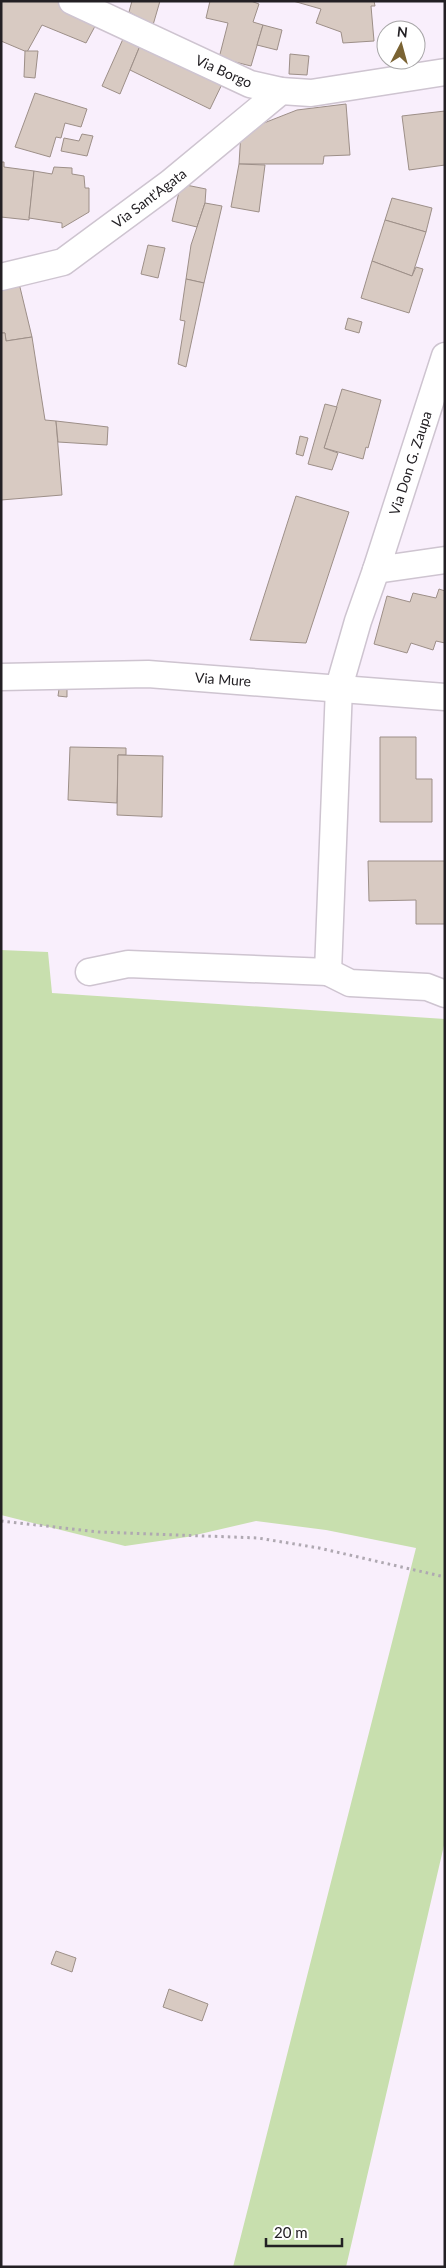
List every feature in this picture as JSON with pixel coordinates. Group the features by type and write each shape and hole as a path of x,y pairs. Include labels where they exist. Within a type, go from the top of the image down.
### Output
{"street":[{"name":"Via Borgo","path":"72,1 250,84 281,91 311,93 445,72"},
{"name":"Via Sant'Agata","path":"1,277 63,262 170,183 281,91"},
{"name":"Via Don G. Zaupa","path":"328,972 339,687 358,621 445,356"},
{"path":"376,570 445,560"},
{"name":"Via Mure","path":"1,677 148,674 339,687 445,697"},
{"path":"89,972 128,964 328,972 350,984 427,987 445,994"}],"path":[{"path":"1,1522 99,1532 258,1538 320,1548 445,1577"}],"green space":[{"path":"1,950 48,952 52,993 445,1019 445,1841 346,2267 233,2267 416,1548 326,1530 256,1521 187,1537 125,1546 1,1515"}],"building":[{"path":"1,1 64,1 100,17 86,43 42,25 27,52 1,41"},
{"path":"132,1 160,1 153,25 129,12"},
{"path":"210,1 251,1 259,4 253,22 263,25 251,66 219,58 228,23 206,18"},
{"path":"293,1 374,1 375,6 371,6 374,41 343,43 341,32 316,23 321,9"},
{"path":"263,25 282,30 277,50 257,45"},
{"path":"127,30 144,36 120,94 102,86"},
{"path":"144,36 224,80 210,109 130,70"},
{"path":"25,51 38,51 35,78 24,77"},
{"path":"290,54 309,56 307,75 289,74"},
{"path":"35,93 87,109 81,127 65,123 61,138 56,137 50,157 15,147"},
{"path":"346,104 350,155 324,156 323,164 239,164 241,132 297,110"},
{"path":"445,111 445,165 409,170 402,116"},
{"path":"82,134 93,136 87,156 61,151 64,138 79,141"},
{"path":"1,162 4,162 4,167 34,171 29,220 1,217"},
{"path":"239,164 265,165 259,212 231,207"},
{"path":"54,167 72,168 72,174 84,176 85,188 89,188 89,212 62,228 62,223 29,218 34,171 52,174"},
{"path":"181,184 206,189 205,203 197,227 172,221"},
{"path":"392,198 432,208 426,232 385,220"},
{"path":"205,203 222,206 204,283 186,279 191,245"},
{"path":"385,220 426,232 412,276 372,261"},
{"path":"148,245 165,248 158,278 141,274"},
{"path":"372,261 412,276 416,267 423,269 409,313 361,298"},
{"path":"18,279 32,337 6,341 5,333 1,333 1,282"},
{"path":"186,279 204,283 186,367 178,364 185,321 180,320"},
{"path":"348,318 362,322 359,333 345,329"},
{"path":"1,333 5,333 6,341 32,337 45,420 56,421 62,495 1,500"},
{"path":"342,389 381,400 368,448 366,447 363,459 324,448"},
{"path":"325,404 337,407 324,448 338,453 332,470 308,464"},
{"path":"56,421 108,427 107,445 58,442"},
{"path":"300,436 308,438 303,456 296,454"},
{"path":"296,496 349,512 306,643 250,640"},
{"path":"439,589 445,591 445,643 436,641 433,650 411,643 407,653 374,644 387,596 410,602 413,593 436,598"},
{"path":"67,688 67,697 58,696 59,689"},
{"path":"380,737 416,737 416,779 432,779 432,822 380,822"},
{"path":"70,747 126,748 126,755 118,755 117,803 68,800"},
{"path":"118,755 163,756 162,817 117,815"},
{"path":"368,861 445,861 445,924 416,924 416,900 369,901"},
{"path":"56,1951 76,1958 72,1972 51,1964"},
{"path":"169,1989 208,2004 202,2021 163,2007"}]}
